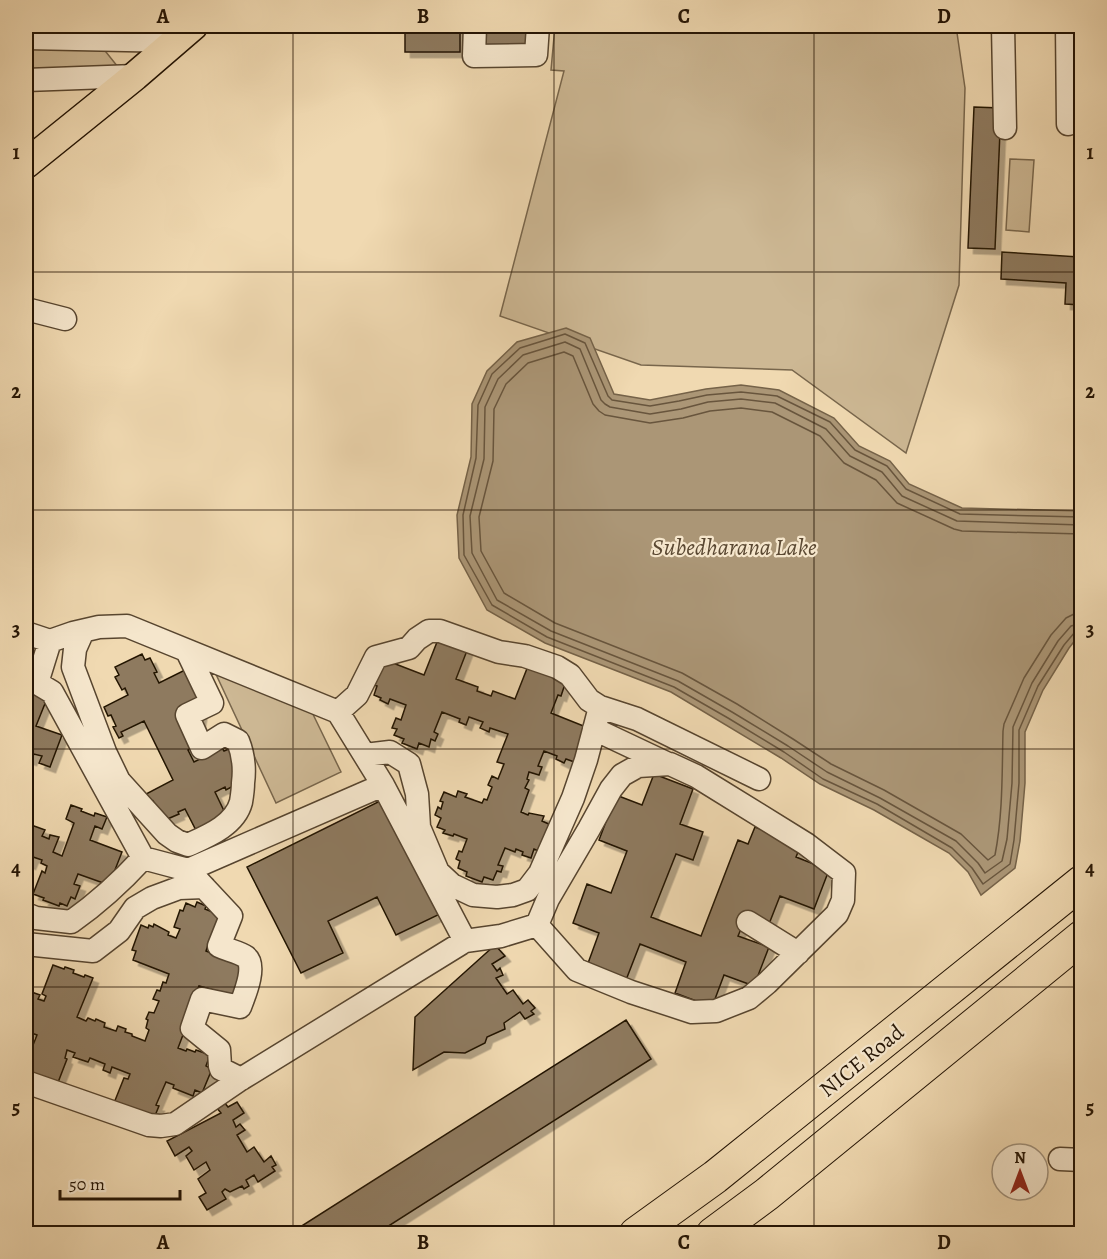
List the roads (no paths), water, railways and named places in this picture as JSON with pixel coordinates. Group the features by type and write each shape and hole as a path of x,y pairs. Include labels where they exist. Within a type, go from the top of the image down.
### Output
{"highway":[{"name":"NICE Road","path":"636,1233 715,1178 1082,882"},
{"name":"NICE Road","path":"713,1233 776,1187 1082,937"}],"main road":[{"path":"26,164 135,76 184,33"}],"street":[{"path":"149,26 184,33"},
{"path":"475,26 474,56 536,55 538,26"},
{"path":"1003,26 1005,128"},
{"path":"1067,26 1068,124"},
{"path":"26,38 184,33"},
{"path":"26,80 135,76"},
{"path":"26,309 65,319"},
{"path":"26,633 51,642 99,627 127,626 338,712 383,785 465,941"},
{"path":"83,631 75,649 73,667 119,782 167,834 188,845 210,835 232,819 241,804 245,768 238,741 224,734 202,748 186,715 212,703 187,651"},
{"path":"338,712 357,695 376,657 409,648 429,631 440,631 500,652 525,656 557,667 570,675 589,700 637,719 759,779"},
{"path":"51,642 31,682 52,692 143,858 188,870 231,916 219,946 246,957 252,968 240,1007 202,999 192,1028 219,1050 221,1069 241,1079"},
{"path":"365,755 390,752 409,764 417,794 420,827 438,872 452,885 473,895 497,897 513,895 527,890 540,873 573,798 600,706"},
{"path":"537,925 577,970 631,992 692,1012 716,1011 749,998 767,983 837,914 843,900 844,873 806,844 696,776 594,729"},
{"path":"26,1082 149,1125 175,1124 241,1079 465,941 501,936 537,925 549,899 611,789 622,775 638,766 670,764"},
{"path":"188,870 383,785"},
{"path":"26,914 36,918 71,922 100,901 143,858"},
{"path":"26,944 93,951 119,931 135,908 152,898 179,888 204,887"},
{"path":"748,922 798,953"},
{"path":"26,1098 136,1133"}],"water":[{"name":"Subedharana Lake","path":"566,328 590,338 614,394 650,400 741,385 779,390 834,418 859,446 890,461 909,484 962,508 1081,511 1081,633 1043,690 1025,732 1025,783 1020,841 1015,868 981,895 968,872 949,853 874,810 820,784 671,692 545,643 487,610 459,558 457,515 471,457 472,404 487,371 517,342"}]}
